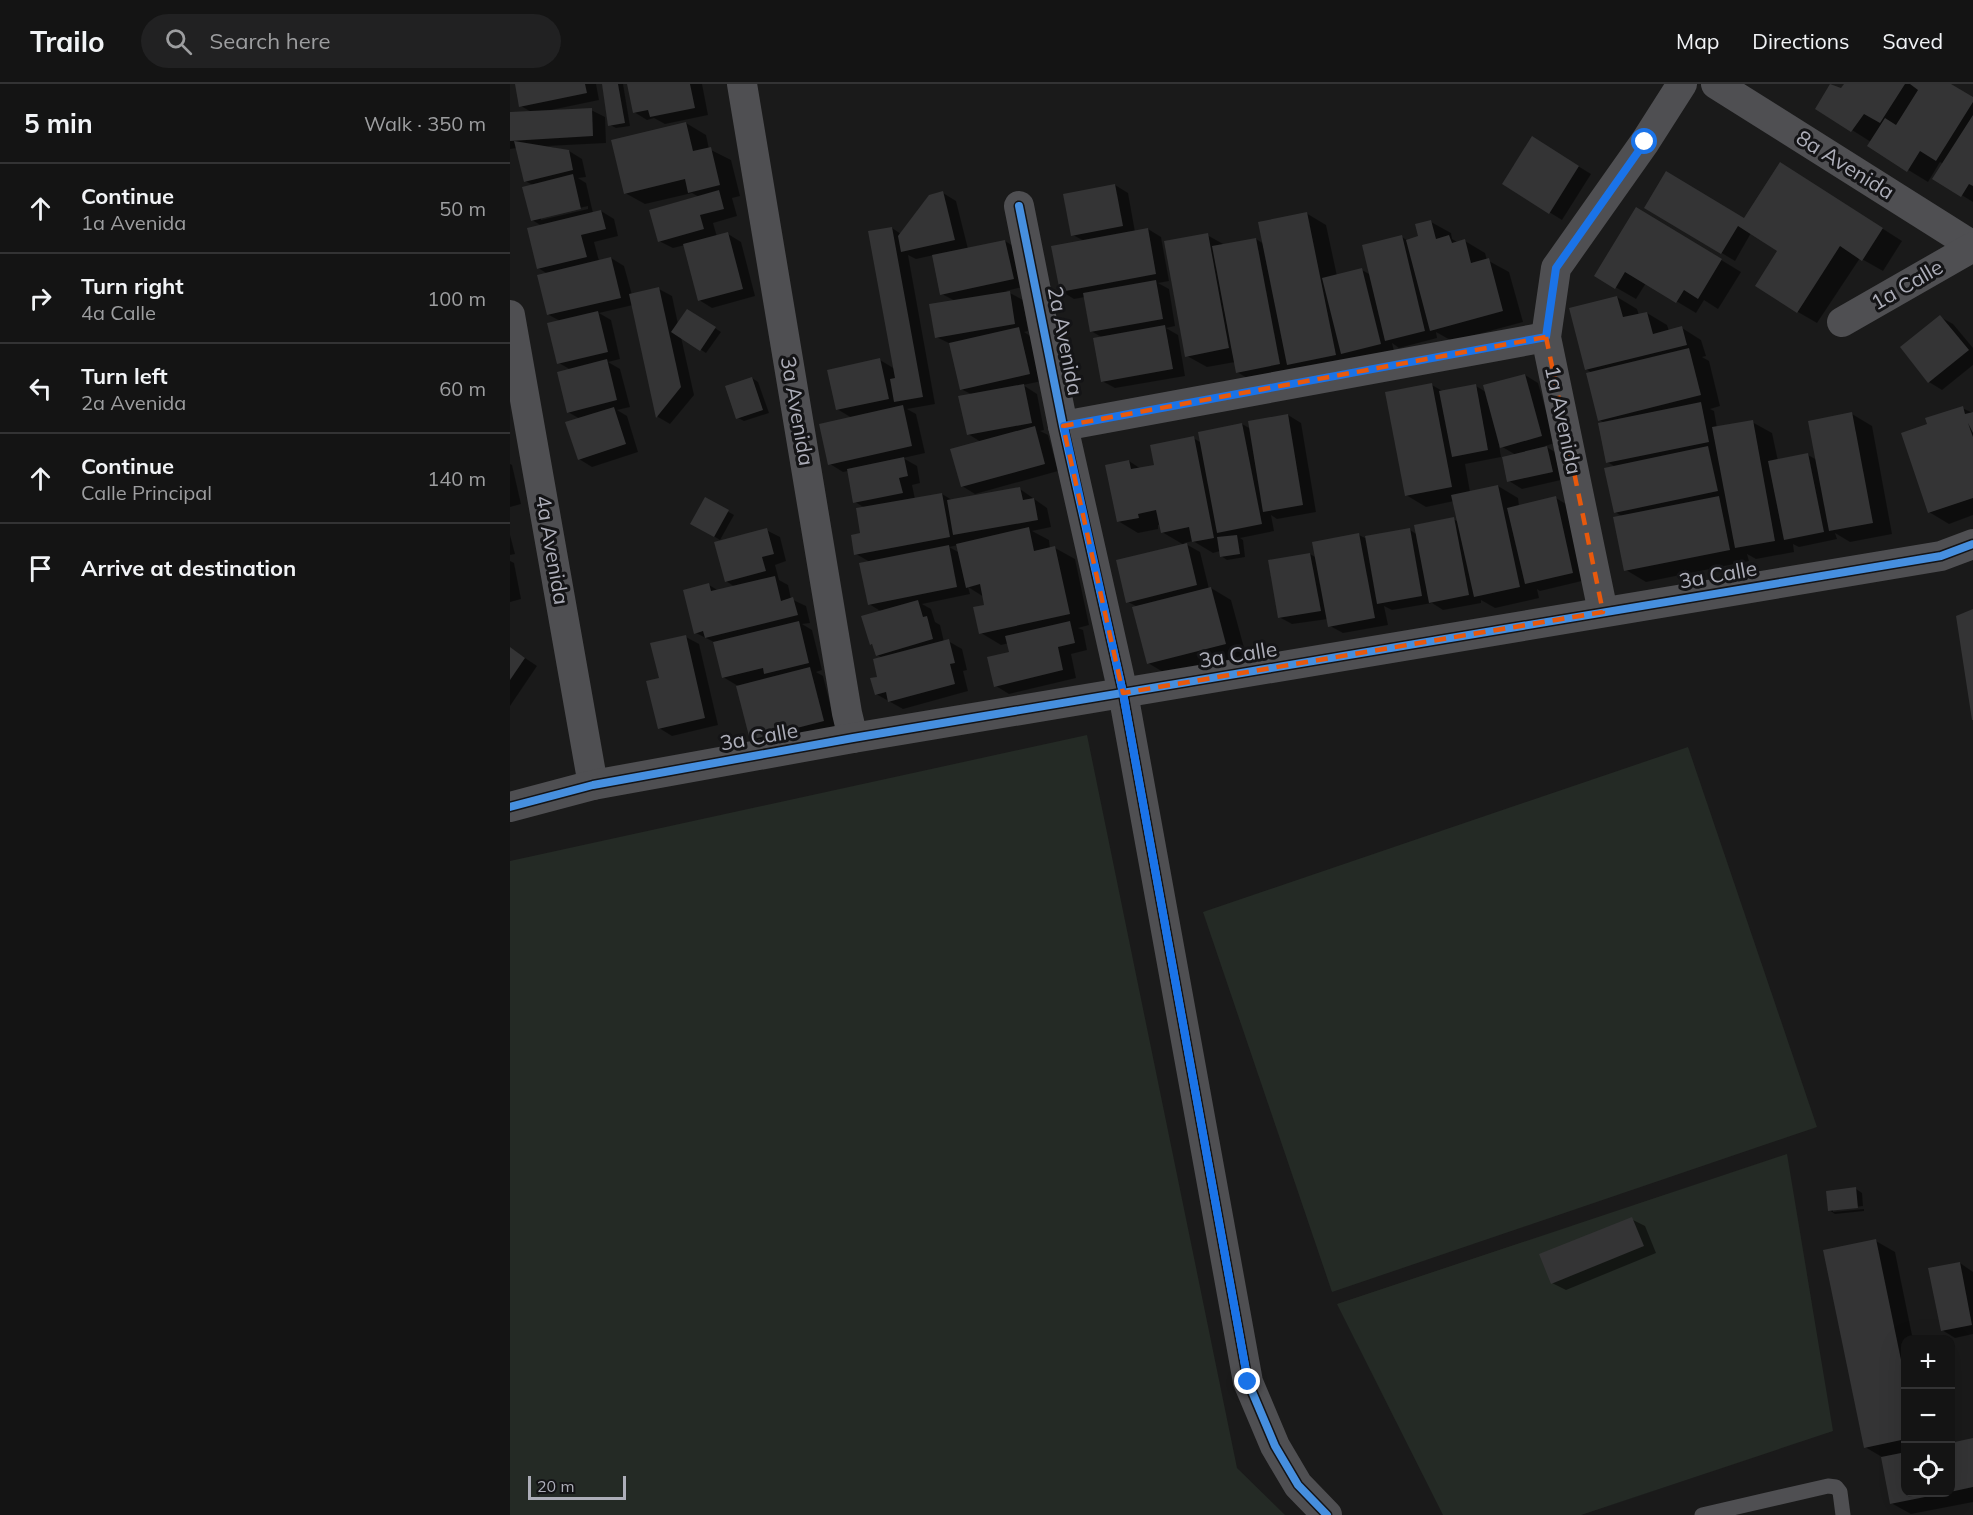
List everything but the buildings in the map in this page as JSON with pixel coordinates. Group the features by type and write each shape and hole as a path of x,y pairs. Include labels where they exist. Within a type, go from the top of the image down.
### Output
{"street":[{"name":"3a Avenida","path":"741,84 854,738"},
{"name":"1a Avenida","path":"1604,612 1546,337 1556,268 1645,142 1682,84"},
{"name":"8a Avenida","path":"1716,84 1973,247"},
{"name":"2a Avenida","path":"1019,206 1064,426 1123,693 1248,1382 1275,1446 1292,1476 1327,1515"},
{"name":"1a Calle","path":"1842,322 1973,247"},
{"name":"4a Avenida","path":"510,315 593,785"},
{"path":"1064,426 1546,337"},
{"name":"3a Calle","path":"510,807 593,785 854,738 1941,556 1973,544"}],"lane":[{"path":"1702,1515 1827,1486 1836,1487 1840,1492 1843,1515"}],"highlighted area":[{"path":"1546,337 1603,612 1123,693 1063,426"}],"shaded area":[{"path":"1087,735 1237,1468 1285,1515 510,1515 510,861"},
{"path":"1688,747 1817,1127 1332,1292 1203,912"},
{"path":"1787,1154 1833,1431 1581,1515 1443,1515 1337,1304"}],"cycle path":[{"path":"1019,206 1063,426 1123,693 1248,1382 1275,1446 1298,1485 1327,1515"},
{"path":"510,807 593,785 853,738 1941,556 1973,544"}],"route":[{"path":"1248,1382 1123,693 1064,426 1546,337 1556,268 1645,142"}]}
